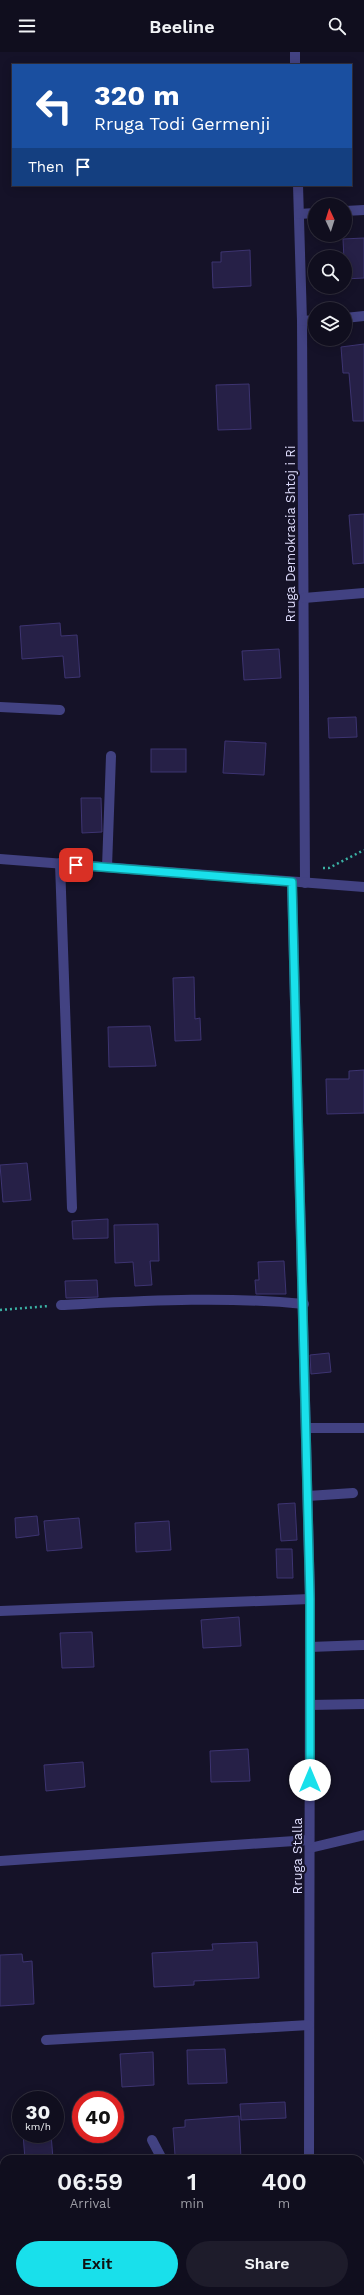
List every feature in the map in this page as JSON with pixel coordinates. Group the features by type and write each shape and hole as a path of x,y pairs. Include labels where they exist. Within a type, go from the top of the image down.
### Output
{"street":[{"path":"295,52 295,64"},
{"name":"Rruga Demokracia Shtoj i Ri","path":"298,186 302,321 305,883"},
{"path":"352,211 364,210"},
{"path":"299,214 308,213"},
{"path":"352,317 364,316"},
{"path":"302,321 308,321"},
{"path":"304,598 364,592"},
{"path":"0,707 60,710"},
{"path":"107,867 111,756"},
{"path":"0,859 364,887"},
{"path":"60,863 72,1208"},
{"name":"Rruga Stalla","path":"292,882 304,1304 310,1599 309,2155"},
{"path":"61,1305 193,1299 266,1300 304,1304"},
{"path":"306,1428 364,1428"},
{"path":"308,1496 353,1493"},
{"path":"0,1611 310,1599"},
{"path":"310,1647 364,1645"},
{"path":"310,1705 364,1704"},
{"path":"0,1861 310,1844 364,1835"},
{"path":"46,2040 309,2025"},
{"path":"152,2140 160,2155"}],"path":[{"path":"305,868 329,868 364,850"},
{"path":"0,1310 61,1305"}],"building":[{"path":"364,238 364,278 352,279 352,250 344,250 343,242 352,242 352,239"},
{"path":"250,250 251,286 213,288 212,262 221,262 221,252"},
{"path":"364,344 364,421 353,421 349,373 343,373 341,347"},
{"path":"249,384 251,429 218,430 216,385"},
{"path":"364,514 364,563 353,564 349,515"},
{"path":"60,623 61,636 77,635 80,677 65,678 63,656 22,659 20,626"},
{"path":"279,649 281,678 244,680 242,651"},
{"path":"356,717 357,737 329,738 328,718"},
{"path":"225,741 266,743 264,775 223,773"},
{"path":"151,749 186,749 186,772 151,772"},
{"path":"81,798 101,798 102,832 82,833"},
{"path":"194,977 195,1019 200,1018 201,1040 175,1041 173,978"},
{"path":"150,1026 156,1066 109,1067 108,1027"},
{"path":"364,1070 364,1113 327,1114 326,1079 349,1079 349,1071"},
{"path":"27,1163 31,1200 3,1202 0,1165"},
{"path":"108,1219 108,1238 73,1239 72,1221"},
{"path":"158,1224 159,1261 150,1261 152,1285 135,1286 133,1262 115,1263 114,1225"},
{"path":"284,1261 286,1294 256,1294 255,1280 259,1280 258,1262"},
{"path":"97,1280 98,1297 66,1298 65,1281"},
{"path":"329,1353 331,1372 311,1374 310,1355"},
{"path":"295,1503 297,1540 281,1541 278,1504"},
{"path":"37,1516 39,1535 16,1538 15,1518"},
{"path":"79,1518 82,1548 47,1551 44,1521"},
{"path":"169,1521 171,1550 136,1552 135,1523"},
{"path":"276,1549 292,1549 293,1578 277,1578"},
{"path":"239,1617 241,1646 203,1648 201,1620"},
{"path":"92,1632 94,1667 62,1668 60,1633"},
{"path":"248,1749 250,1781 211,1782 210,1751"},
{"path":"83,1762 85,1787 46,1791 44,1765"},
{"path":"257,1942 259,1978 194,1981 194,1985 154,1987 152,1953 213,1950 212,1944"},
{"path":"22,1954 23,1962 32,1961 34,2004 0,2006 0,1955"},
{"path":"225,2049 227,2083 188,2084 187,2050"},
{"path":"153,2052 154,2085 122,2087 120,2054"},
{"path":"285,2102 286,2118 241,2120 240,2104"},
{"path":"239,2116 241,2155 175,2155 173,2128 185,2127 185,2120"},
{"path":"24,2143 52,2143 53,2155 25,2155"}],"route":[{"path":"76,865 292,882 304,1304 310,1599 310,1780"}]}
